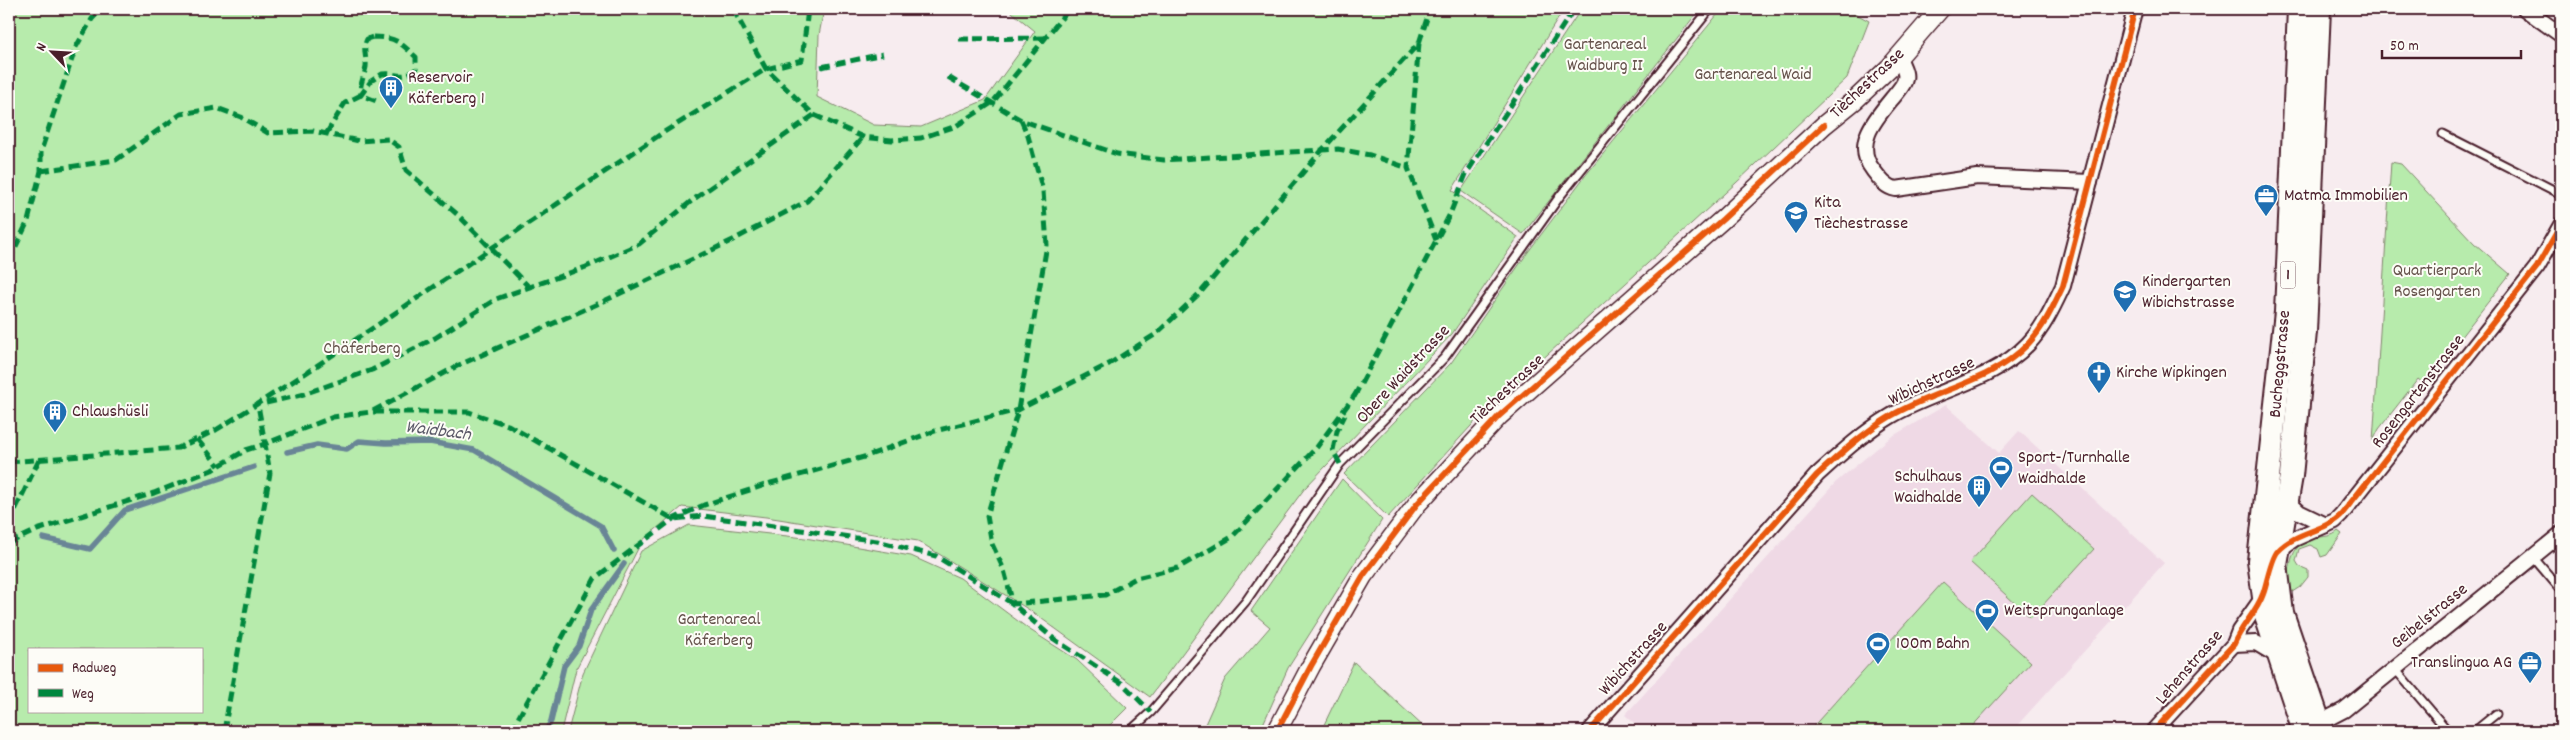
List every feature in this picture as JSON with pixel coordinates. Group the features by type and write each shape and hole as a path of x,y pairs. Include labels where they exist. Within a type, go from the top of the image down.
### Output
{"main road":[{"name":"Bucheggstrasse","path":"2269,545 2286,312 2299,9"},
{"name":"Bucheggstrasse","path":"2287,502 2305,332 2319,9"},
{"name":"1","path":"2287,502 2269,545 2259,561 2262,597 2278,656 2315,728"},
{"name":"1","path":"2269,545 2282,613 2315,728"}],"street":[{"name":"Tièchestrasse","path":"1277,731 1311,666 1363,576 1417,504 1499,416 1723,220 1899,57 1940,9"},
{"name":"Wibichstrasse","path":"1590,731 1816,475 1854,442 1891,416 2000,366 2027,345 2042,328 2062,286 2135,9"},
{"path":"2525,9 2561,34"},
{"path":"1899,57 1905,73 1905,82 1881,113 1864,141 1865,152 1871,166 1890,188 1896,189 1977,177 2090,182"},
{"name":"Rosengartenstrasse","path":"2269,545 2294,539 2326,525 2341,514 2537,267 2561,226"},
{"path":"2287,502 2304,515 2326,525"},
{"name":"Geibelstrasse","path":"2315,728 2344,710 2396,670 2561,534"},
{"name":"Lehenstrasse","path":"2154,731 2234,644 2239,631 2262,597"},
{"name":"Lehenstrasse","path":"2234,644 2256,643 2278,656"}],"lane":[{"name":"Obere Waidstrasse","path":"1130,731 1151,712 1246,601 1340,464 1446,357 1560,196 1710,9"},
{"path":"2443,134 2561,194"},
{"path":"2533,557 2561,590"},
{"path":"2396,670 2448,731"},
{"path":"2474,731 2496,714"}],"shaded area":[{"path":"1946,405 1999,453 2019,431 2164,563 2012,731 1643,731 1625,715 1836,482 1891,437"}],"green space":[{"name":"Chäferberg","path":"9,9 824,9 819,35 817,97 874,125 921,127 985,100 1035,31 1008,9 1564,9 1452,190 1518,237 1452,334 1305,488 1150,697 1031,611 918,541 766,517 682,507 642,541 576,669 561,731 9,731"},
{"name":"Gartenareal Waidburg II","path":"1581,9 1700,9 1523,234 1461,191"},
{"name":"Gartenareal Waid","path":"1722,9 1847,9 1869,21 1847,78 1736,183 1481,415 1388,517 1344,474 1451,363 1528,252 1585,176"},
{"name":"Quartierpark Rosengarten","path":"2391,162 2401,164 2474,243 2510,274 2424,384 2418,379 2379,429 2373,441"},
{"path":"1342,479 1382,520 1288,668 1260,731 1202,731 1225,679 1270,627 1251,611"},
{"path":"2032,493 2094,549 2031,618 1970,562"},
{"name":"Gartenareal Käferberg","path":"689,525 805,538 911,556 960,578 1030,630 1077,660 1127,708 1104,731 568,731 583,673 641,551"},
{"path":"2338,531 2342,534 2327,555 2321,557 2318,549 2310,545 2299,549 2296,561 2299,566 2308,570 2308,577 2300,587 2289,594 2290,568 2299,545"},
{"path":"1943,582 2031,662 1968,731 1832,731 1829,729 1827,731 1809,731"},
{"path":"1354,662 1428,731 1321,731"}],"waterway":[{"name":"Waidbach","path":"287,452 317,445 347,449 359,441 386,443 430,442 474,450 601,526 614,551"},
{"path":"43,538 90,549 125,510 254,467"},
{"name":"Waidbach","path":"546,731 551,721 564,666 579,646 591,610 624,564"}],"marked path":[{"path":"9,261 28,221 41,171 41,151 76,47 92,19 101,9"},
{"path":"733,9 766,69 814,115 863,137 892,140 921,138 956,126 993,102 1069,9"},
{"path":"9,462 178,448 216,430 303,375 661,134 766,69 802,60 808,9"},
{"path":"511,731 595,578 673,519 704,505 771,483 864,457 935,431 1018,410 1109,364 1156,334 1201,292 1323,149 1419,43 1430,9"},
{"path":"1354,397 1450,214 1466,174 1574,9"},
{"path":"373,37 397,41 416,57 416,69 406,75 382,74 371,81 361,95 361,84 366,67 366,43 367,39 373,37"},
{"path":"959,39 1046,38"},
{"path":"1419,43 1408,168 1436,240"},
{"path":"821,67 883,54"},
{"path":"948,77 1021,120 1117,154 1164,160 1338,149 1370,155 1408,168"},
{"path":"326,134 345,103 361,95 379,102"},
{"path":"41,171 116,160 181,114 217,108 241,117 268,133 313,131 359,141 388,139 399,147 406,170 458,215 529,287"},
{"path":"266,403 301,395 372,370 435,338 496,299 586,267 639,244 694,199 814,115"},
{"path":"1021,120 1028,136 1043,191 1047,245 1018,410 987,516 992,544 1004,570 1013,604 1105,595 1136,578 1178,568 1232,537 1317,447 1357,392"},
{"path":"373,411 459,365 604,301 733,240 807,201 863,137"},
{"path":"9,543 37,530 154,493 212,470 246,450 265,444 258,405"},
{"path":"224,731 270,473 265,444 333,417 371,412 469,412 508,425 673,519 704,516 877,541 936,556 1013,604 1054,639 1123,684 1151,712"},
{"path":"1340,464 1333,450 1337,431 1345,415"},
{"path":"197,439 219,466"},
{"path":"9,523 39,460"}],"cycle path":[{"path":"1590,731 1817,475 1834,459 1891,416 1997,368 2014,357 2039,331 2063,286 2135,9"},
{"path":"1277,731 1311,666 1363,576 1417,504 1499,416 1723,219 1824,125"},
{"path":"2154,731 2234,644 2260,601 2265,590 2273,559 2278,551 2293,540 2334,521 2341,515 2537,267 2561,225"}],"place":[{"name":"Reservoir Käferberg 1","path":"391,109"},
{"name":"Matma Immobilien","path":"2266,217"},
{"name":"Kita Tièchestrasse","path":"1796,234"},
{"name":"Kindergarten Wibichstrasse","path":"2125,313"},
{"name":"Kirche Wipkingen","path":"2099,394"},
{"name":"Chlaushüsli","path":"55,433"},
{"name":"Sport-/Turnhalle Waidhalde","path":"2001,489"},
{"name":"Schulhaus Waidhalde","path":"1979,508"},
{"name":"Weitsprunganlage","path":"1987,632"},
{"name":"100m Bahn","path":"1878,665"},
{"name":"Translingua AG","path":"2530,684"}]}
